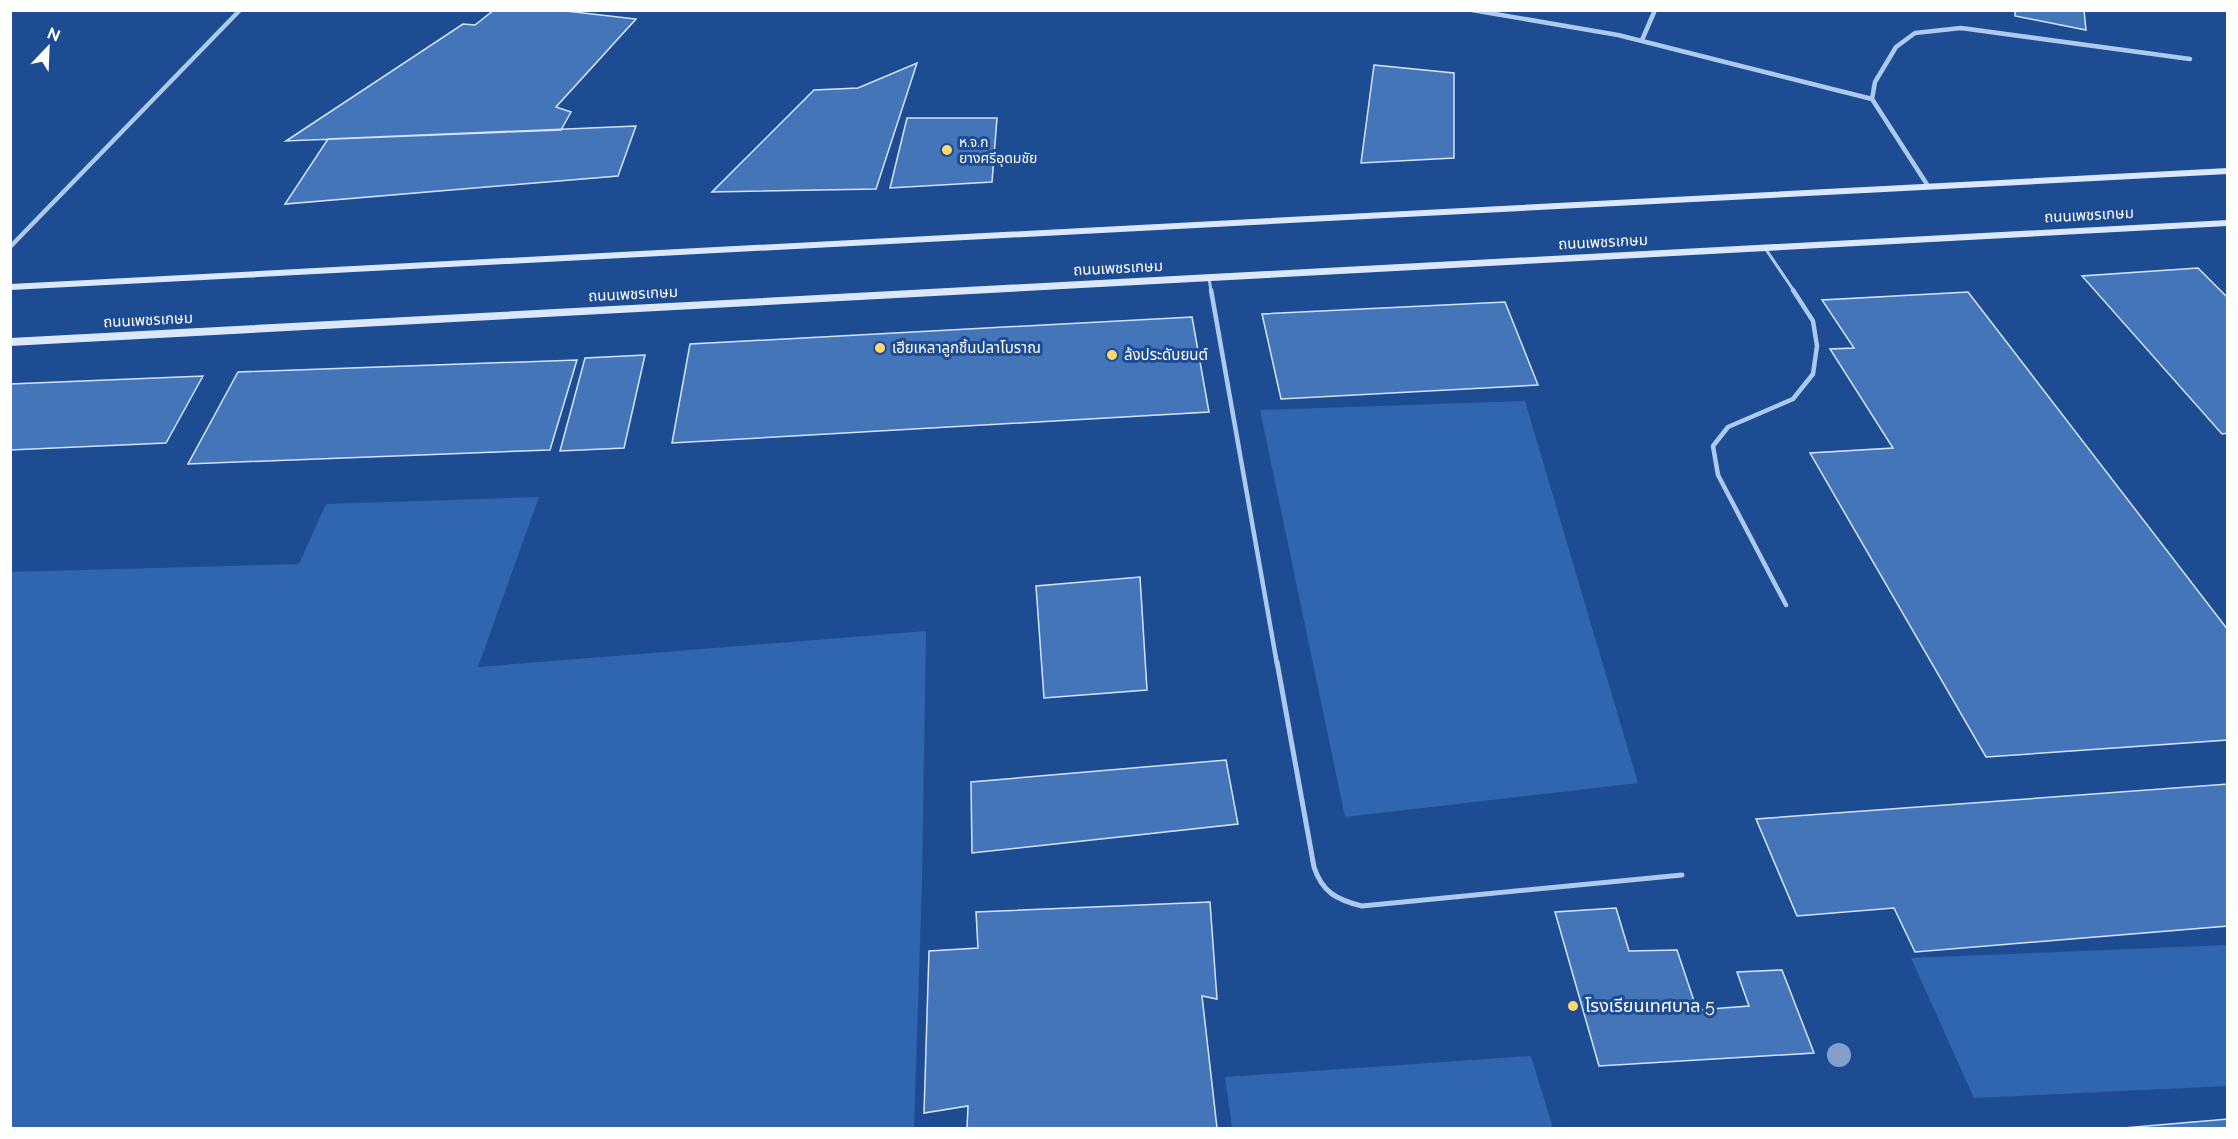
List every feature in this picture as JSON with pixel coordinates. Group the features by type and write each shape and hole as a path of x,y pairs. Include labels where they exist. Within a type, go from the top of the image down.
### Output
{"main road":[{"path":"10,287 2228,171"},
{"name":"ถนนเพชรเกษม","path":"10,342 2228,223"}],"street":[{"path":"10,247 240,10"},
{"path":"1472,10 1642,40 1872,99"},
{"path":"1642,40 1655,10"},
{"path":"1928,186 1872,99 1875,82 1896,47 1915,33 1961,28 2190,60"}],"lane":[{"path":"1765,248 1813,321 1817,346 1813,374 1793,399 1728,427 1713,446 1718,475 1786,605"},
{"path":"1209,278 1309,840 1315,870 1325,891 1341,903 1362,906 1682,875"}],"shaded area":[{"path":"1525,401 1638,783 1345,817 1260,410"},
{"path":"539,497 478,667 926,631 922,883 914,1128 11,1128 11,572 299,564 326,504"},
{"path":"2227,945 2227,1086 1974,1098 1911,958"},
{"path":"1531,1056 1553,1128 1232,1128 1225,1077"}],"building":[{"path":"494,10 557,10 636,19 556,107 571,112 561,130 286,141 463,24 475,25"},
{"path":"2015,10 2084,10 2086,30 2015,16"},
{"path":"917,63 876,189 712,192 814,90 858,88"},
{"path":"1374,65 1454,73 1454,158 1361,163"},
{"name":"ห.จ.ก ยางศรีอุดมชัย","path":"907,118 997,118 992,182 890,188"},
{"path":"636,126 618,176 285,204 328,139"},
{"path":"2198,268 2228,298 2228,433 2222,434 2082,276"},
{"path":"1968,292 2228,630 2228,740 1986,757 1810,453 1893,448 1830,349 1854,348 1822,300"},
{"path":"1505,302 1538,385 1281,399 1262,314"},
{"path":"1192,317 1209,412 672,443 690,344"},
{"path":"645,355 624,448 560,451 585,358"},
{"path":"577,360 550,450 188,464 238,372"},
{"path":"203,376 166,443 10,450 10,384"},
{"path":"1140,577 1147,690 1044,698 1036,586"},
{"path":"1226,760 1238,824 972,853 971,782"},
{"path":"2228,784 2228,926 1915,952 1894,908 1797,916 1756,819"},
{"path":"1210,902 1217,999 1202,996 1217,1128 967,1128 968,1106 924,1113 929,951 978,948 976,912"},
{"path":"1616,908 1629,951 1677,950 1697,1010 1749,1006 1737,972 1782,970 1814,1053 1599,1066 1555,912"},
{"path":"2228,1119 2228,1128 2123,1128"}],"place":[{"name":"ห.จ.ก ยางศรีอุดมชัย","path":"947,150"},
{"name":"เฮียเหลาลูกชิ้นปลาโบราณ","path":"880,348"},
{"name":"ล้งประดับยนต์","path":"1112,355"},
{"name":"โรงเรียนเทศบาล 5","path":"1573,1006"}]}
